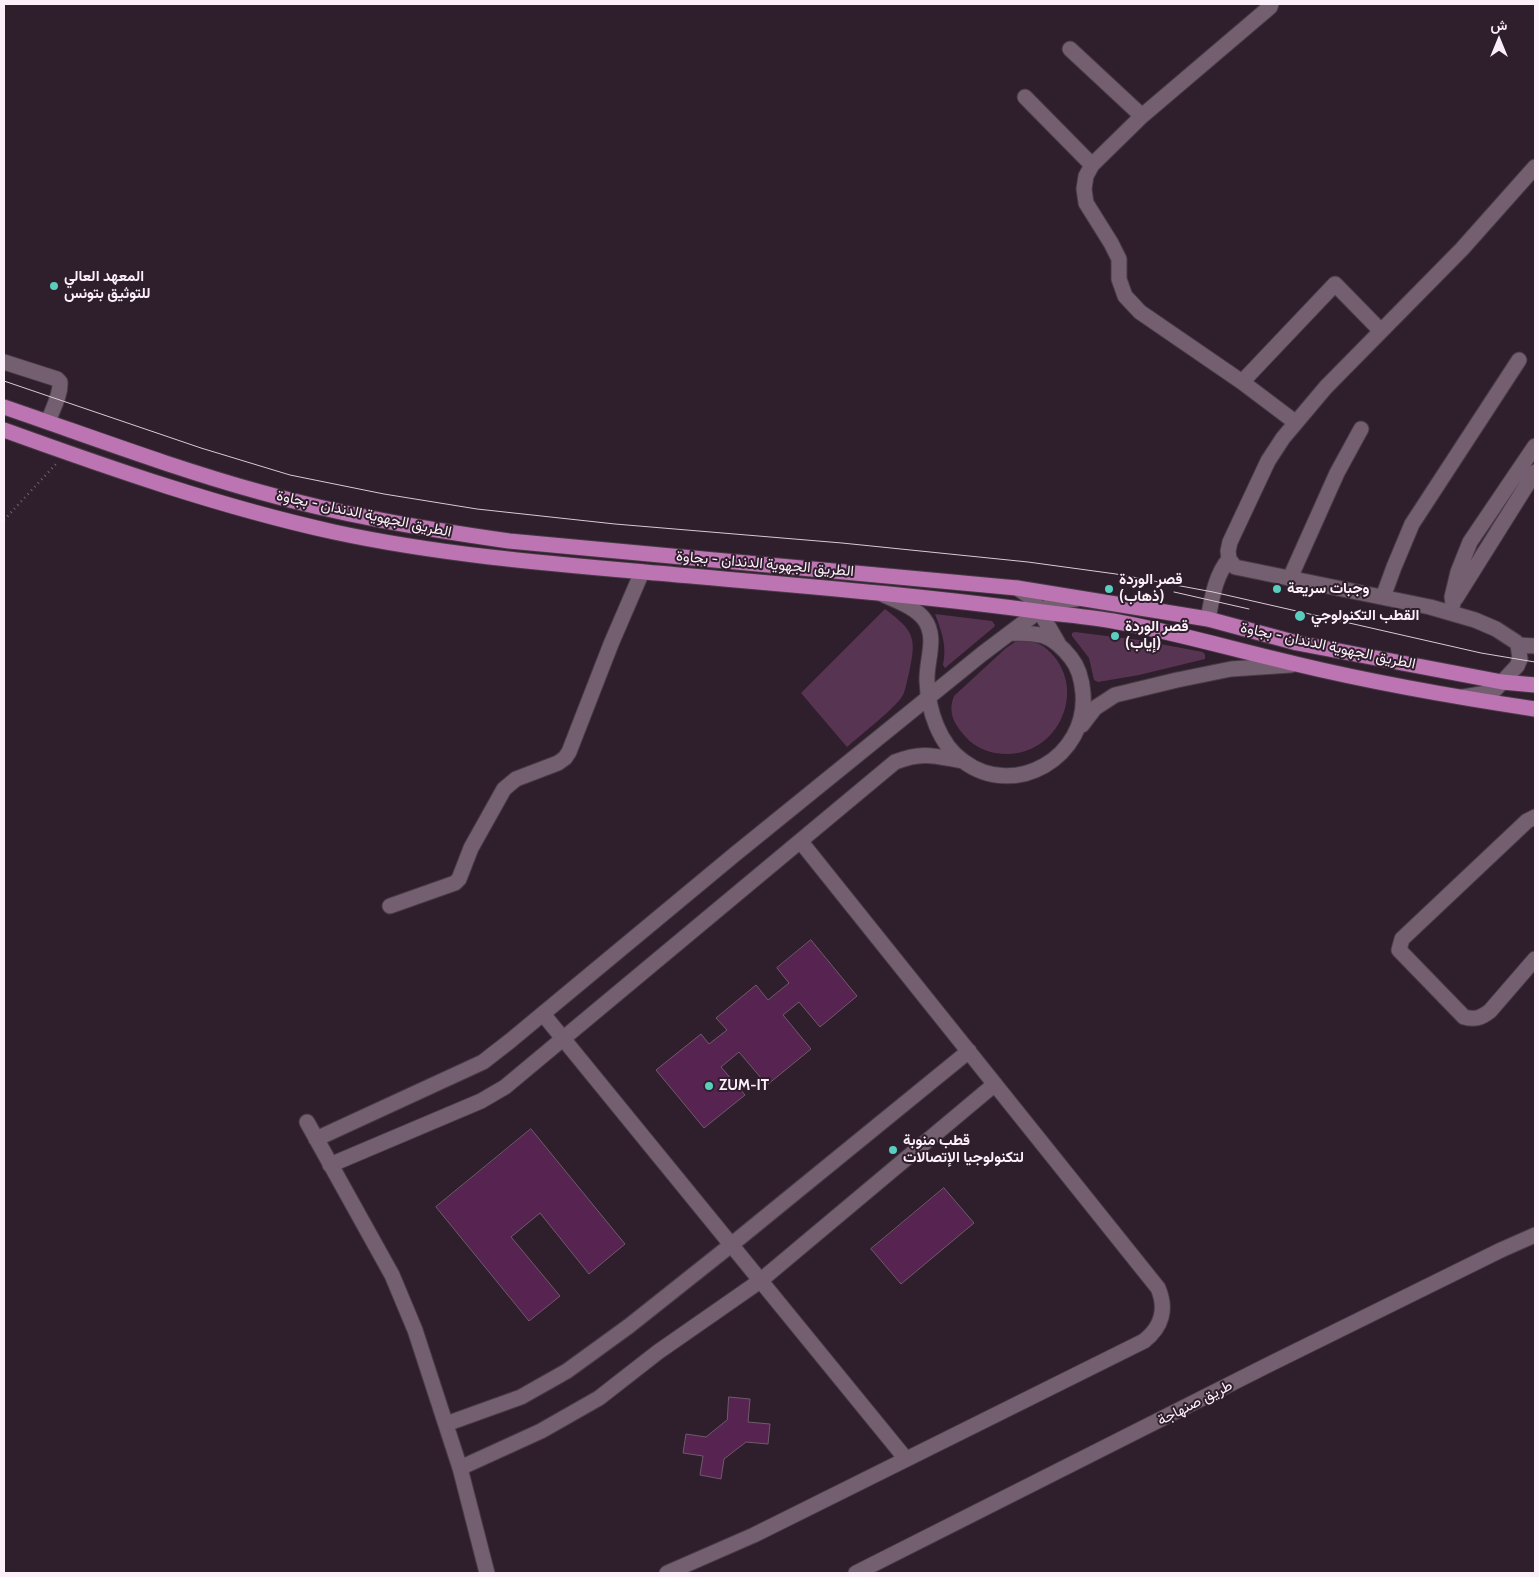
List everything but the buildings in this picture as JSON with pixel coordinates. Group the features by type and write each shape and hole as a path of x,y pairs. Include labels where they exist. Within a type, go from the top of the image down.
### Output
{"main road":[{"name":"الطريق الجهوية الدندان - بجاوة","path":"4,407 181,468 260,492 338,512 426,530 509,541 1017,588 1208,619 1297,643 1502,682 1535,685"},
{"path":"11,433 27,415"},
{"name":"الطريق الجهوية الدندان - بجاوة","path":"11,433 175,489 255,512 334,532 422,548 513,560 881,593 1112,621 1202,640 1296,664 1458,697 1535,709"},
{"path":"1202,640 1208,619"}],"street":[{"path":"1271,4 1270,7 1142,116 1092,165 1086,176 1084,189 1086,203 1119,259 1119,279 1125,296 1140,312 1242,382 1295,422"},
{"path":"1070,49 1142,116"},
{"path":"1025,97 1092,165"},
{"path":"1458,697 1493,692 1517,666 1520,659 1518,645 1514,640 1496,629 1450,608 1383,597 1236,567 1229,559 1228,551 1239,521 1268,461 1295,422 1380,330 1462,249 1535,167"},
{"path":"1242,382 1335,284 1380,330"},
{"path":"1383,597 1412,524 1520,360"},
{"path":"4,362 57,379 60,382 57,399 48,422"},
{"path":"1290,578 1333,481 1361,429"},
{"path":"1450,608 1458,572 1470,542 1535,446"},
{"path":"1450,608 1535,472"},
{"path":"1208,619 1213,592 1221,568 1229,559"},
{"path":"390,906 455,883 459,879 471,848 504,789 516,779 558,763 565,758 569,752 610,644 642,572"},
{"path":"1017,588 1032,598 1058,643 1073,661 1082,682 1084,705 1079,728"},
{"path":"881,593 915,610 924,620 929,631 931,643 927,681 928,696 936,725 943,739 947,746 963,762"},
{"path":"316,1139 483,1062 928,696 1039,611 1057,602 1085,598"},
{"path":"1012,632 1038,633 1058,643"},
{"path":"1518,645 1535,646"},
{"path":"330,1164 481,1101 505,1087 895,762 912,756 930,755 963,762 983,772 1006,776 1029,773 1050,763 1067,748 1079,728 1095,708 1115,695 1231,669 1296,664"},
{"path":"1535,817 1527,821 1402,939 1399,950 1464,1017 1471,1019 1481,1018 1490,1011 1535,959"},
{"path":"667,1573 754,1535 1144,1341 1156,1330 1162,1315 1163,1305 1158,1288 801,842"},
{"path":"543,1014 906,1459"},
{"path":"446,1424 521,1397 568,1371 629,1326 731,1245 969,1051"},
{"path":"460,1468 541,1431 599,1398 658,1352 760,1280 996,1084"},
{"path":"307,1122 392,1275 415,1330 460,1468 487,1573"},
{"name":"طريق صنهاجة","path":"856,1573 1268,1365 1535,1235"}],"path":[{"path":"4,520 68,452"}],"shaded area":[{"path":"885,609 907,629 913,643 906,687 900,700 847,747 801,693"},
{"path":"935,614 992,621 995,625 945,668 943,665 943,639"},
{"path":"1072,633 1139,640 1203,652 1205,659 1139,675 1098,682 1094,680 1089,658 1072,636"},
{"path":"1029,640 1043,646 1058,662 1066,680 1067,699 1062,718 1051,734 1036,746 1017,753 986,751 963,734 952,716 952,701 954,696 1006,648 1015,642"}],"tram line":[{"path":"4,381 201,448 290,475 384,494 477,509 615,524 842,543 1028,562 1116,574 1213,592 1481,653 1535,662"},
{"path":"1174,592 1249,609"}],"place":[{"name":"المعهد العالي للتوثيق بتونس","path":"54,286"},
{"name":"قصر الوردة (ذهاب)","path":"1109,589"},
{"name":"وجبات سريعة","path":"1277,589"},
{"name":"القطب التكنولوجي","path":"1300,616"},
{"name":"قصر الوردة (إياب)","path":"1115,636"},
{"name":"ZUM-IT","path":"709,1086"},
{"name":"قطب منوبة لتكنولوجيا الإتصالات","path":"893,1150"}]}
